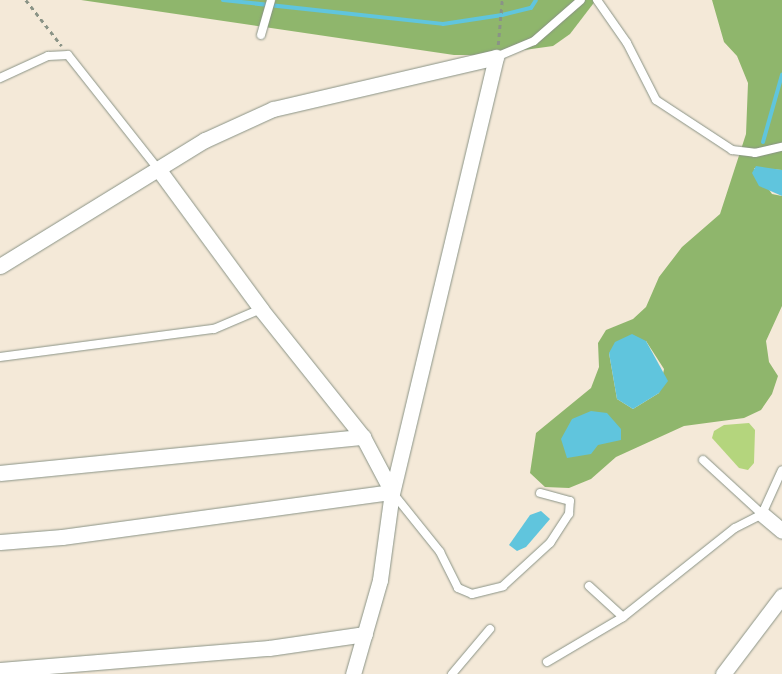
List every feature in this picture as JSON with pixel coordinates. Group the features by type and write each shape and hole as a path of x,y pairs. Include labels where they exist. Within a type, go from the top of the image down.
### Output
{"street":[{"path":"0,266 205,140 273,109 496,57 392,492 380,580 353,674"},
{"path":"158,169 261,309 363,437 392,492"},
{"path":"0,473 363,437"},
{"path":"0,542 62,537 392,492"},
{"path":"762,514 782,531"},
{"path":"723,674 782,596"},
{"path":"0,670 269,648 365,634"}],"lane":[{"path":"261,35 266,12 271,0"},
{"path":"496,57 534,41 581,0"},
{"path":"597,0 626,43 656,100 732,150 755,153 782,146"},
{"path":"0,78 48,56 68,55 158,169"},
{"path":"0,357 214,329 261,309"},
{"path":"703,460 762,514"},
{"path":"547,662 623,618 735,528 762,514 782,470"},
{"path":"392,492 440,552 458,588 472,594 485,593 503,586 550,543 569,514 570,501 540,493"},
{"path":"589,586 623,618"},
{"path":"452,674 490,629"}],"path":[{"path":"26,0 45,21 68,55"},
{"path":"496,57 502,0"}],"green space":[{"path":"81,0 596,0 570,34 553,46 487,55 454,55"},
{"path":"712,0 782,0 782,170 754,168 772,194 782,196 782,306 766,341 769,362 778,376 772,394 761,410 744,418 684,426 616,457 591,479 569,488 545,487 530,473 536,433 591,388 599,367 598,343 606,330 633,319 646,307 659,277 682,247 720,214 746,134 748,83 737,56 724,42","holes":["646,341 664,369 659,393 633,409 617,399 609,353"]},
{"path":"749,423 755,430 754,463 748,470 739,468 712,438 714,431 724,425"}],"water":[{"path":"756,166 782,170 782,196 759,186 752,173"},
{"path":"632,334 646,341 668,381 659,393 633,409 617,399 609,353 615,342"},
{"path":"591,411 607,413 621,429 621,440 598,445 591,454 567,458 561,439 572,419"},
{"path":"541,511 550,519 526,547 517,551 509,545 530,515"}],"waterway":[{"path":"223,0 443,24 502,15 531,8 536,0"},
{"path":"763,142 782,75"}]}
